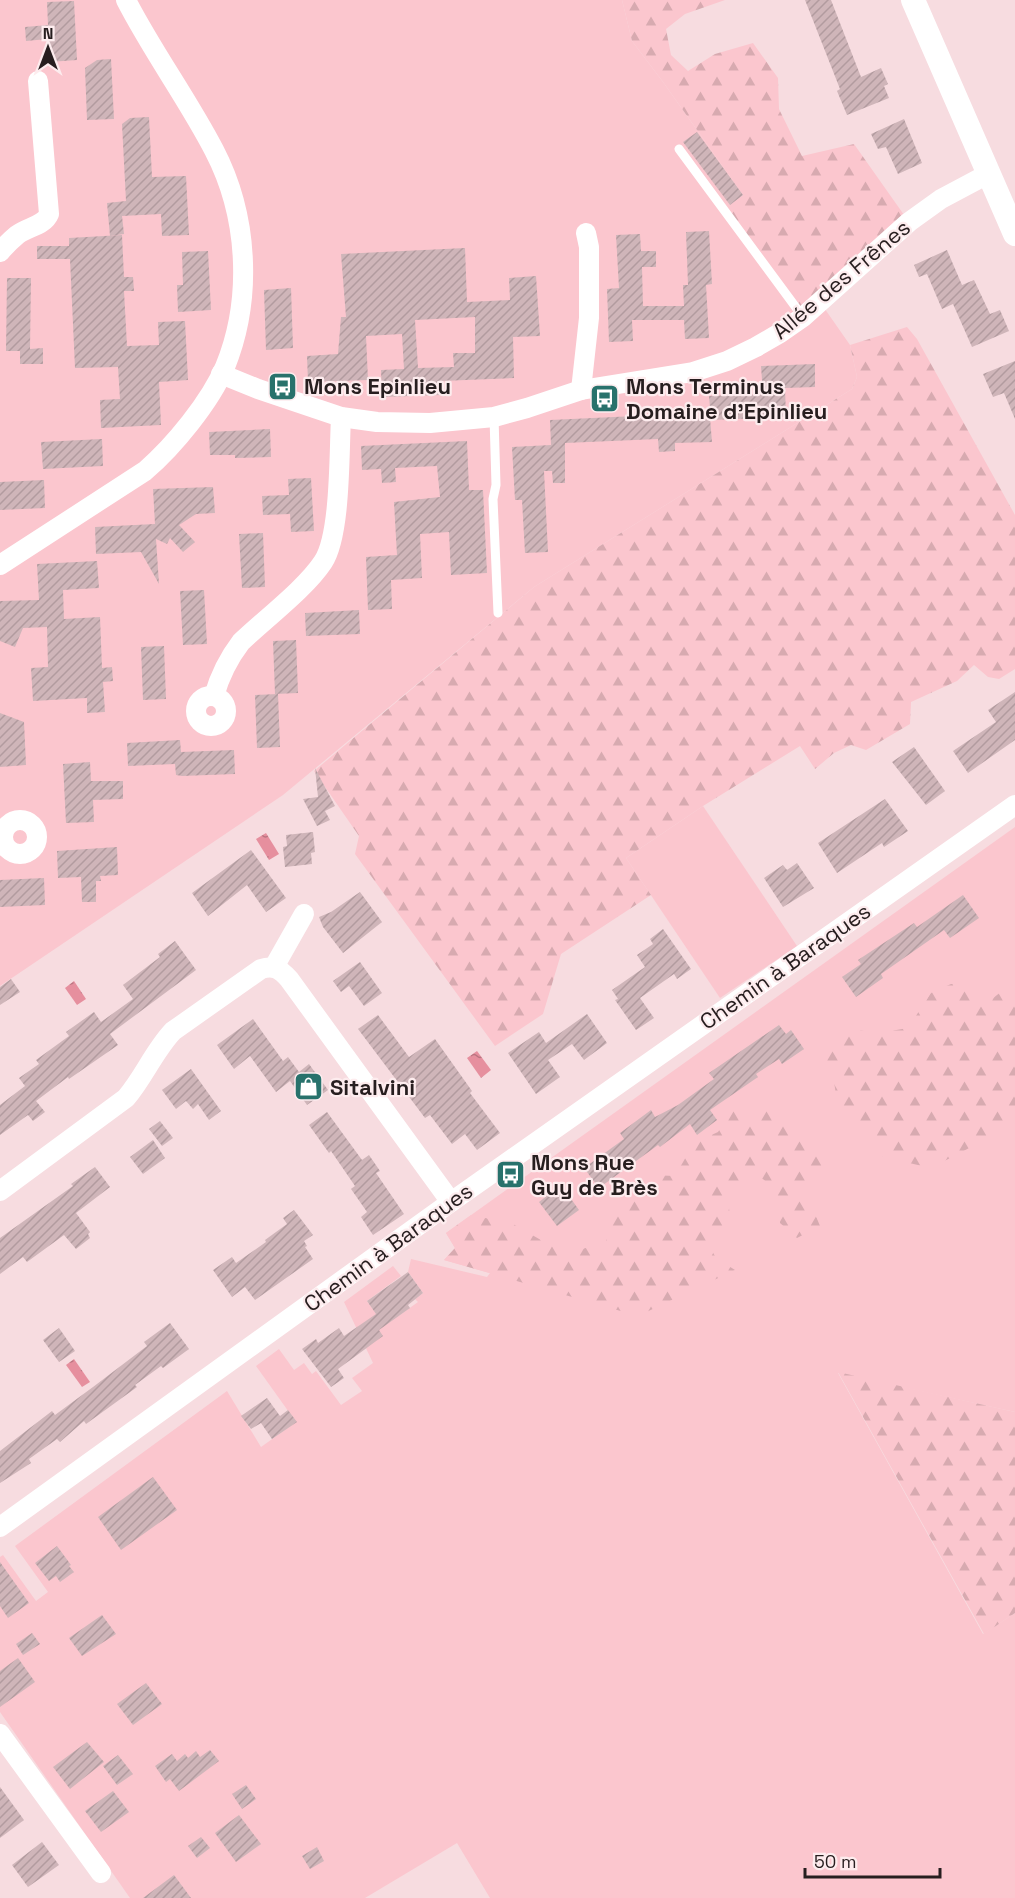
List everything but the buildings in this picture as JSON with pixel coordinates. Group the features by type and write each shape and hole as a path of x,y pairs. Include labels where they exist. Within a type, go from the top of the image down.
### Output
{"street":[{"path":"0,566 145,471 160,458 184,432 221,374 235,331 243,283 242,248 237,212 231,192 214,150 126,0"},
{"path":"913,0 1015,234"},
{"path":"0,252 18,234 30,226 40,224 47,219 49,214 38,81"},
{"name":"Allée des Frênes","path":"221,374 341,417 377,422 430,423 494,417 581,390 693,372 727,361 764,343 803,317 909,222 941,199 988,174"},
{"path":"581,390 589,318 589,248 586,233"},
{"path":"214,696 224,667 231,655 315,572 329,551 334,530 341,417"},
{"name":"Chemin à Baraques","path":"0,1527 451,1202 1015,805"},
{"path":"274,967 304,914"},
{"path":"0,1191 126,1098 135,1088 163,1041 173,1031 261,969 274,967 289,979 451,1202"},
{"path":"0,1734 101,1873"}],"lane":[{"path":"679,149 803,317"},
{"path":"494,417 496,485 493,499 498,613"}],"green space":[{"path":"0,0 622,0 632,41 743,195 730,205 820,302 850,345 857,377 852,389 534,587 283,795 0,986"},
{"path":"622,0 725,0 685,14 666,29 671,55 688,71 715,54 753,43 778,78 779,109 802,156 854,144 909,222 803,317 726,215 730,205 743,195 632,41"},
{"path":"907,327 917,339 1015,515 1015,669 999,679 988,677 974,665 957,681 911,702 910,724 866,750 851,745 834,753 815,769 800,746 703,806 626,858 651,895 561,954 543,1014 495,1046 355,854 359,836 314,771 534,587 852,389 857,377 850,345"},
{"path":"703,806 797,946 720,998 626,858"},
{"path":"1015,827 1015,1412 838,1373 983,1634 1015,1613 1015,1898 490,1898 457,1843 365,1898 130,1898 0,1712 0,1557 3,1555 36,1601 48,1592 15,1546 227,1391 261,1447 296,1422 256,1366 279,1349 294,1370 304,1363 312,1374 316,1371 341,1405 362,1391 352,1378 373,1363 344,1302 393,1266 401,1276 367,1301 382,1322 400,1315 418,1302 415,1299 423,1293 408,1272 411,1259 487,1277 490,1273 444,1260 455,1248 446,1233"},
{"path":"951,984 961,984 982,1007 1007,987 1015,988 1015,1124 931,1168 883,1157 836,1112 834,1082 824,1057 826,1045 830,1035 849,1029 879,1033 908,1028 931,993"},
{"path":"751,1107 770,1107 786,1116 809,1140 825,1165 808,1197 820,1226 797,1238 780,1223 778,1199 772,1188 754,1172 731,1187 729,1209 733,1224 718,1238 711,1249 716,1258 735,1270 638,1316 444,1260 455,1248 446,1233 471,1215 513,1224 553,1247 571,1253 606,1241 609,1208 626,1197 639,1182 650,1175 675,1176 694,1143 718,1132 732,1111"},
{"path":"838,1372 1015,1412 1015,1613 984,1634"}],"water":[{"path":"266,833 279,854 269,860 256,839"},
{"path":"74,981 86,999 77,1005 65,988"},
{"path":"477,1051 491,1070 481,1078 467,1058"},
{"path":"74,1359 90,1382 82,1387 66,1365"}],"place":[{"name":"Mons Epinlieu","path":"283,386"},
{"name":"Mons Terminus Domaine d'Epinlieu","path":"605,399"},
{"name":"Sitalvini","path":"309,1087"},
{"name":"Mons Rue Guy de Brès","path":"510,1175"}]}
